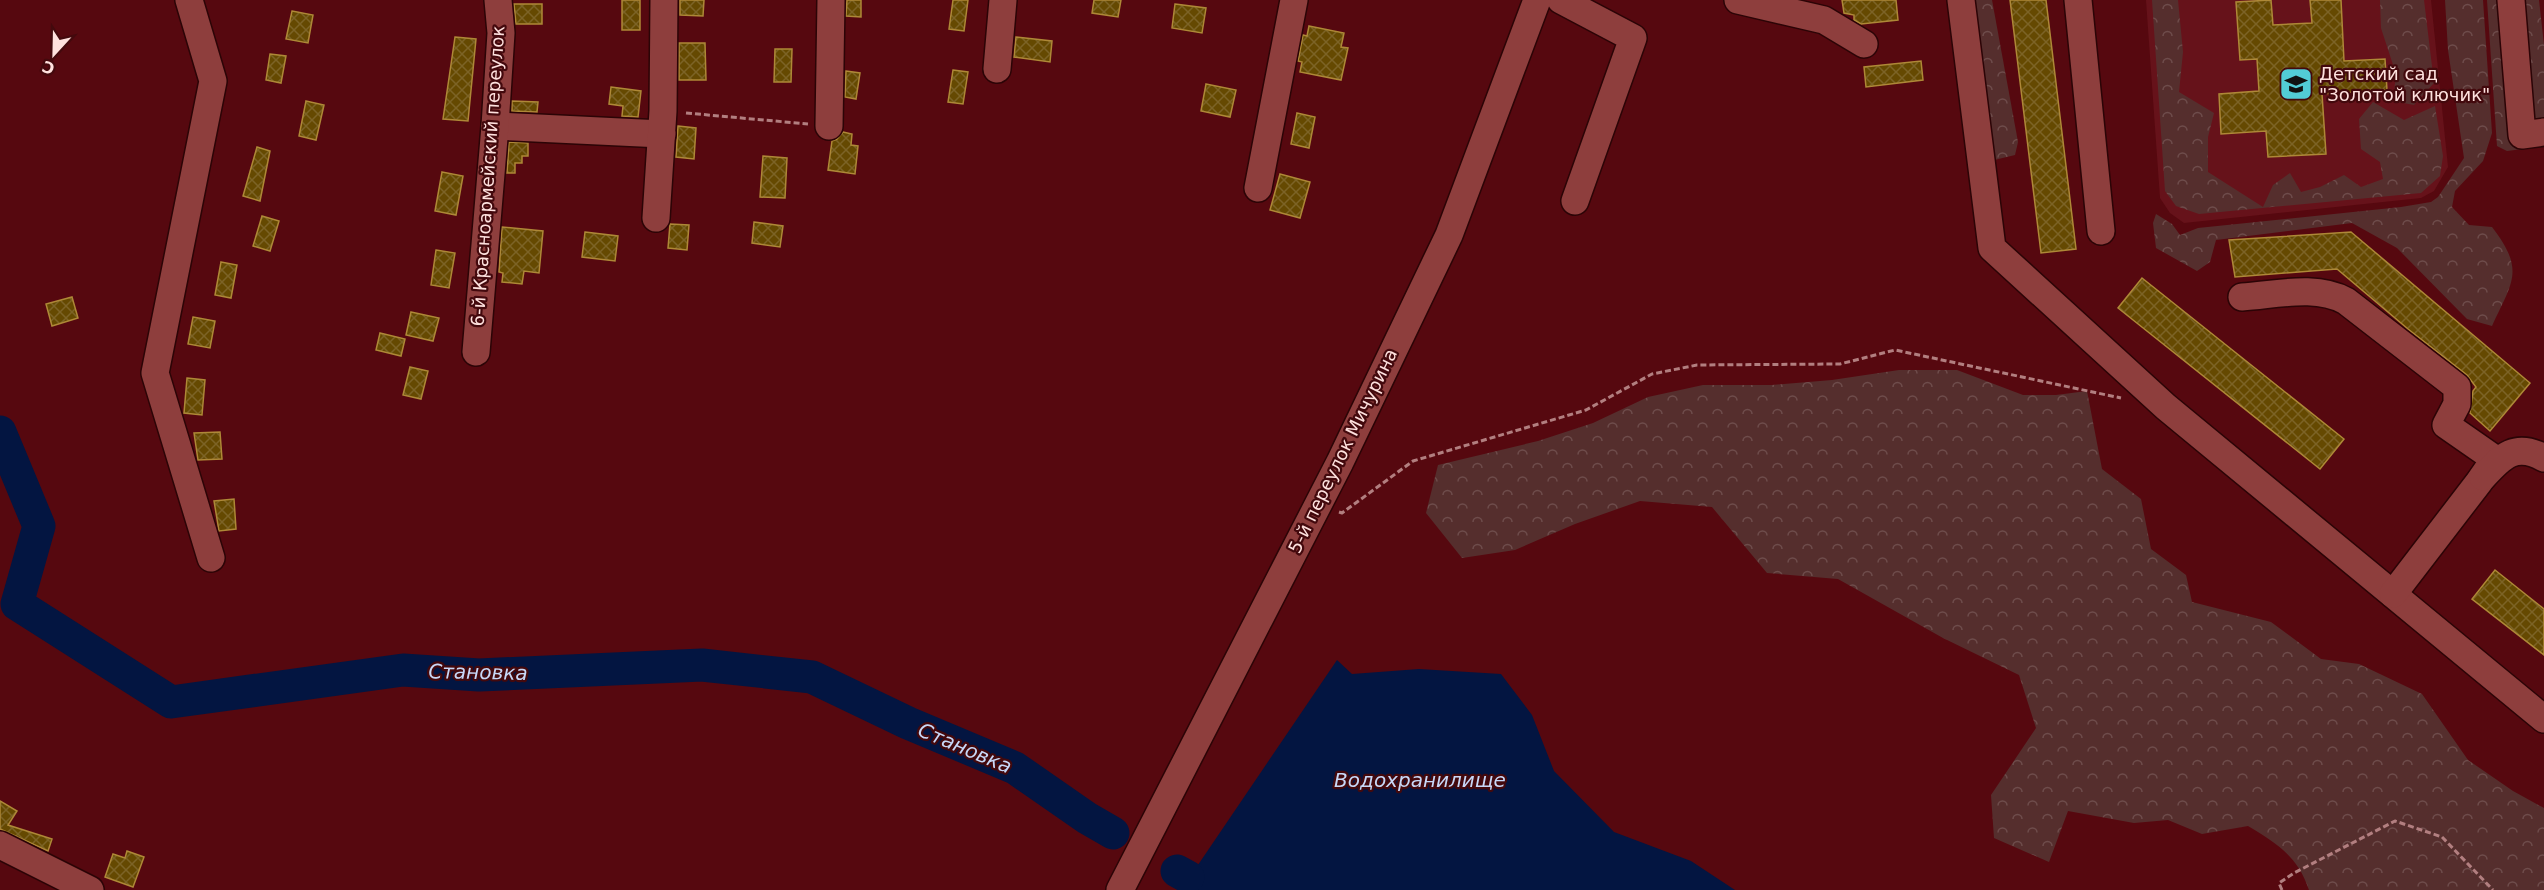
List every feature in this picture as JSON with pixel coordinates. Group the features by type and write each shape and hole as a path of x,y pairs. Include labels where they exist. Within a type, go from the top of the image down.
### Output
{"street":[{"path":"189,0 213,81 155,373 212,558"},
{"name":"6-й Красноармейский переулок","path":"476,352 501,33 498,0"},
{"path":"656,218 662,122 663,0"},
{"path":"829,126 831,0"},
{"path":"997,69 1004,0"},
{"path":"1258,188 1294,0"},
{"name":"5-й переулок Мичурина","path":"1120,890 1316,508 1449,235 1537,0"},
{"path":"1561,0 1633,38 1575,201"},
{"path":"1738,0 1824,20 1864,44"},
{"path":"1961,0 1992,248 2166,407 2544,719"},
{"path":"2078,0 2101,231"},
{"path":"2511,0 2522,135 2544,132"},
{"path":"495,126 662,122"},
{"path":"2242,297 2318,292 2332,293 2346,301 2457,387 2457,404 2446,425 2492,457 2483,477"},
{"path":"2393,594 2483,477 2504,457 2518,450 2532,451 2544,458"},
{"path":"0,845 90,890"}],"path":[{"path":"662,122 829,126"},
{"path":"1316,508 1342,513 1413,461 1586,410 1652,374 1697,365 1840,364 1895,350 2132,400"},
{"path":"2282,890 2279,883 2294,873 2395,821 2442,837 2493,890"}],"shaded area":[{"name":"Детский сад \"Золотой ключик\"","path":"2146,0 2431,0 2448,167 2434,191 2421,198 2184,223 2170,213 2160,198"}],"green space":[{"path":"1970,0 1992,0 2018,142 2015,155 1990,161"},
{"path":"2152,0 2178,0 2183,52 2179,92 2214,113 2208,137 2208,172 2263,207 2273,185 2290,173 2301,192 2320,187 2344,175 2361,187 2383,179 2380,162 2361,149 2359,119 2373,102 2404,120 2435,106 2443,156 2440,176 2421,193 2199,214 2176,206 2165,191"},
{"path":"2380,0 2424,0 2434,83 2414,105 2393,101 2396,74 2381,28"},
{"path":"2445,0 2483,0 2492,133 2483,161 2455,191 2452,207 2469,225 2492,227 2509,254 2512,265 2510,286 2492,326 2467,319 2397,248 2352,223 2216,240 2210,262 2197,271 2156,248 2153,223 2156,214 2172,224 2180,235 2198,228 2401,207 2431,202 2438,197 2464,158 2448,50"},
{"path":"2487,0 2539,0 2544,45 2544,119 2539,122 2530,148 2507,151 2497,146"},
{"path":"1899,370 1957,370 2023,395 2056,395 2087,391 2102,469 2141,499 2151,549 2186,575 2192,602 2271,622 2321,659 2359,664 2422,694 2468,760 2513,791 2544,808 2544,890 2309,890 2299,869 2286,852 2248,826 2202,834 2168,820 2134,823 2068,811 2049,862 1994,838 1991,795 2036,728 2019,675 1943,638 1838,579 1767,573 1712,507 1640,501 1575,524 1515,550 1462,558 1426,513 1438,465 1538,441 1593,423 1648,397 1703,385 1772,385 1832,380"}],"water":[{"name":"Водохранилище","path":"1337,660 1352,674 1419,669 1501,674 1532,715 1554,771 1614,832 1691,861 1735,890 1181,890"}],"building":[{"path":"622,0 640,0 640,30 622,30"},
{"path":"680,0 704,0 703,16 680,15"},
{"path":"847,0 861,0 861,17 846,16"},
{"path":"953,0 968,0 964,31 949,29"},
{"path":"1094,0 1121,0 1118,17 1092,13"},
{"path":"1842,0 1896,0 1898,20 1861,24 1854,20 1854,15 1844,13"},
{"path":"2010,0 2046,0 2076,249 2041,253"},
{"path":"2271,0 2273,25 2312,23 2310,0 2341,0 2344,61 2385,59 2387,90 2322,94 2326,154 2268,157 2266,131 2221,134 2219,94 2259,91 2257,59 2240,60 2236,2"},
{"path":"514,4 542,4 542,24 516,24"},
{"path":"1175,4 1206,8 1202,33 1172,28"},
{"path":"292,11 313,15 308,43 286,39"},
{"path":"1309,26 1344,33 1341,47 1348,48 1341,80 1300,72 1302,62 1298,61 1303,35 1307,36"},
{"path":"455,37 476,39 468,121 443,119"},
{"path":"1016,37 1052,41 1050,62 1014,57"},
{"path":"679,43 705,43 706,80 679,80"},
{"path":"775,49 792,49 791,82 774,82"},
{"path":"270,54 286,56 281,83 266,80"},
{"path":"1921,61 1923,80 1866,87 1864,67"},
{"path":"953,70 968,72 963,104 948,102"},
{"path":"846,71 860,73 856,99 845,97"},
{"path":"1206,84 1236,90 1230,117 1201,111"},
{"path":"611,87 641,91 638,117 622,116 623,106 609,104"},
{"path":"306,101 324,105 316,140 299,136"},
{"path":"512,101 538,102 537,112 512,111"},
{"path":"1297,113 1315,117 1309,148 1291,144"},
{"path":"678,126 696,128 694,159 676,157"},
{"path":"843,132 852,134 851,145 858,146 855,174 828,170 832,141"},
{"path":"509,142 528,143 528,156 522,156 522,163 515,163 515,173 507,173"},
{"path":"257,147 270,151 260,201 243,196"},
{"path":"763,156 787,158 785,198 760,197"},
{"path":"442,172 463,176 456,215 435,211"},
{"path":"1280,174 1310,182 1300,218 1270,210"},
{"path":"262,216 279,221 270,251 253,246"},
{"path":"754,222 783,226 780,247 752,243"},
{"path":"670,224 689,225 687,250 668,248"},
{"path":"502,227 543,231 539,273 524,271 522,284 502,282 503,273 499,272"},
{"path":"585,232 618,236 615,261 582,257"},
{"path":"2351,232 2530,383 2490,431 2470,413 2473,391 2476,387 2467,375 2337,269 2235,277 2229,240"},
{"path":"436,250 455,253 449,288 431,285"},
{"path":"221,262 237,265 231,298 215,295"},
{"path":"2142,278 2344,439 2320,469 2118,308"},
{"path":"72,297 78,318 52,326 46,304"},
{"path":"411,312 439,318 433,341 406,335"},
{"path":"193,317 215,321 210,348 188,344"},
{"path":"380,333 405,339 401,356 376,350"},
{"path":"410,367 428,371 421,399 403,395"},
{"path":"187,378 205,380 202,415 184,413"},
{"path":"220,432 222,459 198,460 194,433"},
{"path":"234,499 236,529 219,531 214,501"},
{"path":"2495,570 2544,609 2544,655 2472,599"},
{"path":"0,801 17,811 8,825 52,839 48,851 0,829"},
{"path":"127,851 144,857 133,887 105,877 113,854 125,858"}],"waterway":[{"name":"Становка","path":"0,432 39,526 17,604 171,702 403,670 479,675 702,665 812,677 908,723 1015,768 1087,818 1113,833"},
{"name":"Становка","path":"1177,871 1188,877"}],"place":[{"name":"Детский сад \"Золотой ключик\"","path":"2296,84"}]}
